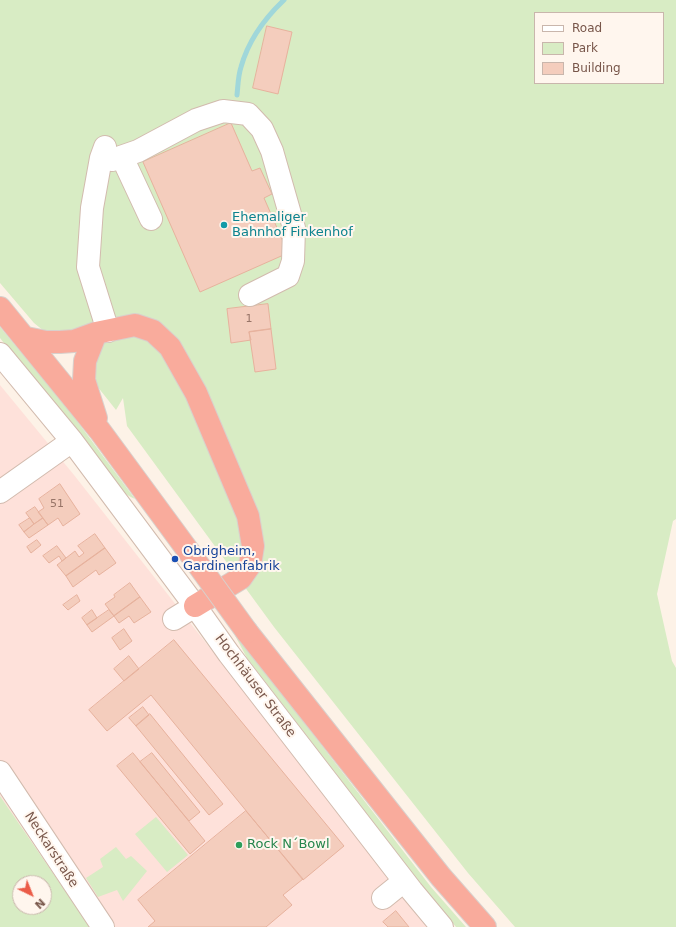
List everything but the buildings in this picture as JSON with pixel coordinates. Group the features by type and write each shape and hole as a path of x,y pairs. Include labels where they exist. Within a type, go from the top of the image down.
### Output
{"highway":[{"path":"0,308 26,338 100,431 247,632 437,871 485,927"},
{"path":"26,338 46,342 74,341 102,332 135,325 153,331 170,347 196,393 248,516 253,546 250,565 241,578 195,606"},
{"path":"100,431 84,380 85,360 102,332"}],"street":[{"path":"109,154 138,151 196,120 223,111 248,114 262,129 272,151 294,228 293,261 288,276 250,295"},
{"path":"109,154 151,219"},
{"path":"102,332 88,267 92,208 109,154"},
{"name":"Hochhäuser Straße","path":"0,354 72,442 195,606 229,654 404,881 442,927"},
{"path":"0,492 72,442"},
{"path":"174,619 195,606"},
{"name":"Neckarstraße","path":"0,772 102,927"},
{"path":"383,898 404,881"}],"shaded area":[{"path":"0,385 74,475 429,927 90,927 0,796"}],"green space":[{"path":"0,0 676,0 676,519 673,521 657,594 672,661 676,668 676,927 515,927 468,873 274,627 127,426 123,398 116,410 97,386 90,374 101,346 49,335 34,323 0,283"},
{"path":"0,327 68,409 135,499 121,490 102,469 0,338"},
{"path":"231,628 431,887 466,927 456,927 424,888 247,658"},
{"path":"0,796 90,927 0,927"},
{"path":"156,817 188,855 167,872 135,834"},
{"path":"116,847 126,859 131,856 147,871 123,901 117,890 98,897 86,878 103,867 100,859"}],"waterway":[{"path":"237,95 240,70 248,49 258,31 284,0"}],"place":[{"name":"Ehemaliger Bahnhof Finkenhof","path":"224,225"},
{"name":"Obrigheim, Gardinenfabrik","path":"175,559"},
{"name":"Rock N´Bowl","path":"239,845"}]}
